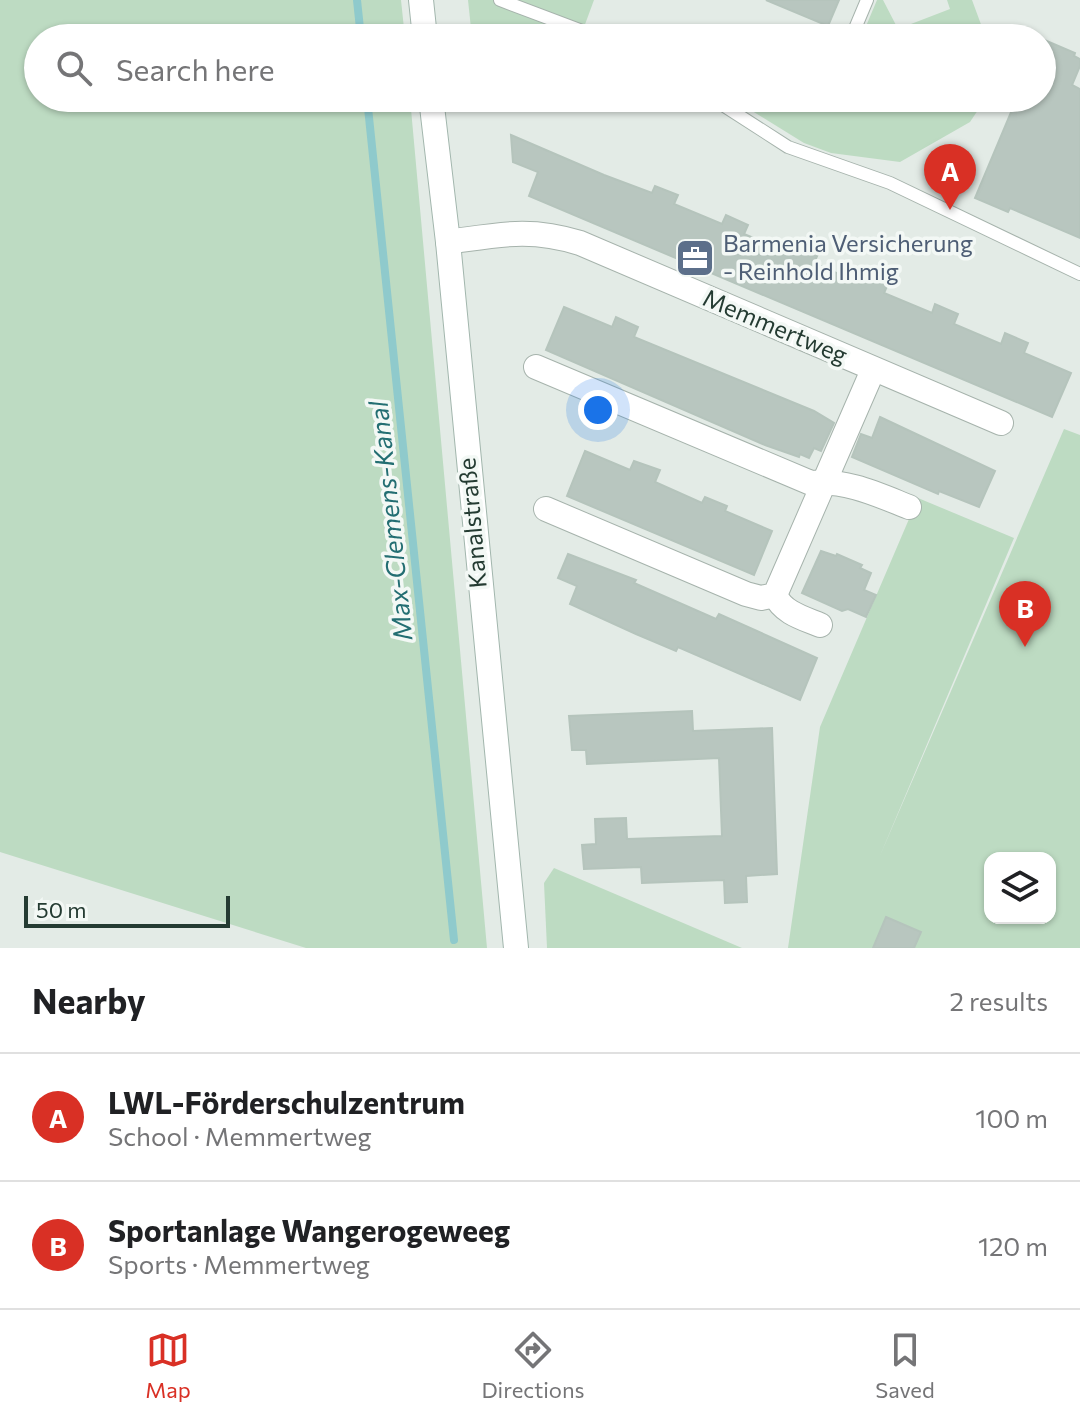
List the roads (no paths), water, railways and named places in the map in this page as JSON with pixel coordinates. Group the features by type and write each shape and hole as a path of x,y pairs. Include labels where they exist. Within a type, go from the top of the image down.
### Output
{"street":[{"path":"421,0 424,24"},
{"name":"Kanalstraße","path":"433,112 516,948"},
{"name":"Memmertweg","path":"448,242 523,232 551,234 1001,423"},
{"path":"536,367 811,483 859,486 909,507"},
{"name":"Memmertweg","path":"775,595 873,370"},
{"path":"546,509 746,594 761,598 775,595 780,605 788,611 820,625"}],"lane":[{"path":"500,0 564,24"},
{"path":"857,24 867,0"},
{"path":"734,112 788,147 890,183 1080,274"}],"waterway":[{"name":"Max-Clemens-Kanal","path":"357,0 360,24"},
{"name":"Max-Clemens-Kanal","path":"368,112 454,940"}],"place":[{"name":"LWL-Förderschulzentrum","path":"950,210"},
{"name":"Barmenia Versicherung - Reinhold Ihmig","path":"695,258"},
{"name":"Sportanlage Wangerogeweeg","path":"1025,647"}]}
